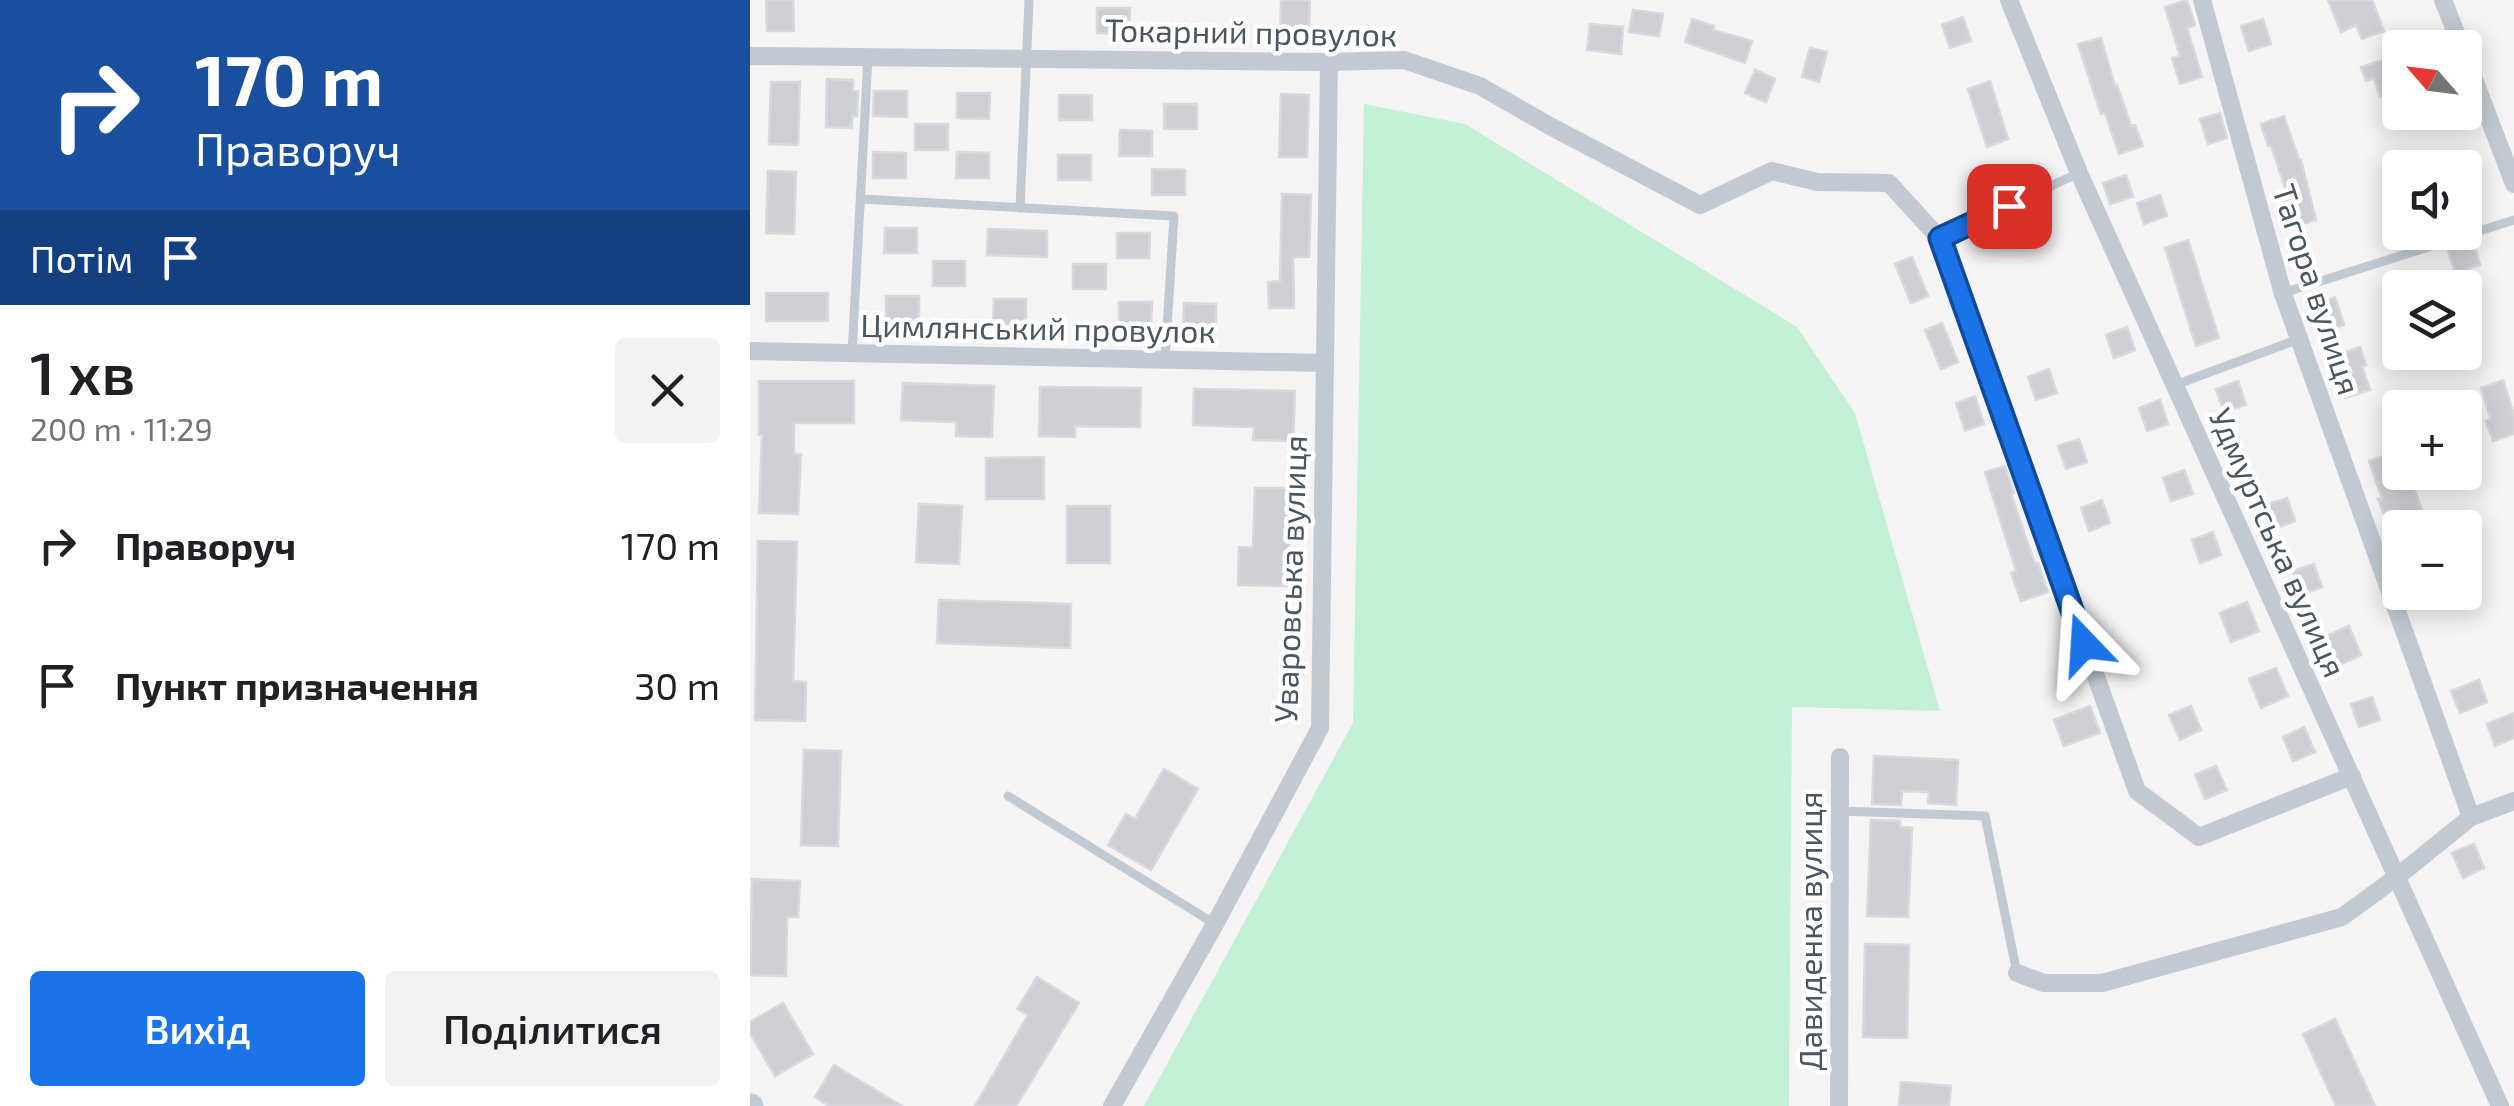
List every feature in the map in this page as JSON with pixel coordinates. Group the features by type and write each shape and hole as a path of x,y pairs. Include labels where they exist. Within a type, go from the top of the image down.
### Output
{"street":[{"name":"Удмуртська вулиця","path":"2009,0 2079,173 2500,1106"},
{"name":"Тагора вулиця","path":"2202,0 2283,294 2471,817"},
{"path":"2443,0 2455,30"},
{"name":"Токарний провулок","path":"750,56 1404,60 1480,86 1700,205 1772,171 1817,182 1888,183 1940,238"},
{"name":"Уваровська вулиця","path":"1112,1106 1320,728 1329,62"},
{"path":"2482,100 2514,184"},
{"path":"1940,238 2137,791 2199,837 2352,776"},
{"name":"Цимлянський провулок","path":"750,351 1325,363"},
{"name":"Давиденка вулиця","path":"1839,1106 1840,757"},
{"path":"2017,973 2044,982 2102,983 2342,917 2471,817 2514,801"}],"lane":[{"path":"1020,208 1029,0"},
{"path":"852,353 868,58"},
{"path":"1940,238 2079,173"},
{"path":"861,199 1174,216 1165,360"},
{"path":"2283,294 2514,220"},
{"path":"2175,386 2299,339"},
{"path":"1008,796 1215,924"},
{"path":"1840,811 1986,816 2017,973"}],"green space":[{"path":"1364,104 1465,124 1797,327 1855,413 1940,711 1792,707 1789,1106 1144,1106 1353,723"}],"building":[{"path":"766,0 793,0 794,31 767,31"},
{"path":"1281,0 1310,0 1308,46 1280,45"},
{"path":"2187,0 2195,25 2187,28 2202,77 2180,84 2172,58 2180,56 2165,7"},
{"path":"2328,0 2372,0 2382,32 2362,39 2356,25 2341,32"},
{"path":"1097,8 1130,8 1129,34 1097,33"},
{"path":"1633,10 1663,14 1659,36 1629,32"},
{"path":"1963,17 1971,41 1950,48 1942,25"},
{"path":"1692,19 1714,26 1713,30 1752,41 1745,63 1685,42"},
{"path":"2263,19 2271,44 2249,51 2241,26"},
{"path":"1590,24 1623,27 1621,54 1587,50"},
{"path":"2101,38 2115,86 2143,146 2119,154 2078,44"},
{"path":"1810,48 1827,52 1819,82 1802,77"},
{"path":"2382,60 2382,96 2374,78 2366,81 2361,67"},
{"path":"1755,70 1775,79 1766,102 1745,93"},
{"path":"827,79 853,80 853,91 858,91 857,116 852,116 852,128 826,127"},
{"path":"1990,81 2008,139 1987,147 1968,89"},
{"path":"771,82 800,82 798,145 769,144"},
{"path":"874,91 907,91 907,117 873,116"},
{"path":"957,93 990,93 989,119 957,118"},
{"path":"1281,94 1309,95 1307,157 1279,157"},
{"path":"1059,95 1092,95 1092,120 1059,120"},
{"path":"1164,104 1197,104 1197,129 1164,129"},
{"path":"2220,113 2227,138 2208,144 2200,119"},
{"path":"2284,116 2301,160 2316,220 2293,227 2286,201 2289,200 2261,124"},
{"path":"915,124 948,124 948,150 915,150"},
{"path":"1120,130 1152,131 1152,156 1119,156"},
{"path":"873,152 906,153 906,178 873,178"},
{"path":"957,152 989,153 989,178 956,178"},
{"path":"1058,155 1091,155 1091,180 1058,180"},
{"path":"1152,169 1185,170 1185,195 1152,195"},
{"path":"768,171 796,172 794,234 766,233"},
{"path":"2126,175 2133,197 2110,204 2103,183"},
{"path":"1282,194 1311,195 1309,257 1293,257 1294,308 1269,308 1268,282 1280,281"},
{"path":"2160,195 2167,216 2144,224 2137,203"},
{"path":"885,228 917,228 917,253 884,253"},
{"path":"988,229 1047,231 1047,257 987,255"},
{"path":"1117,233 1150,233 1149,258 1117,258"},
{"path":"2188,240 2219,338 2196,346 2165,248"},
{"path":"2448,250 2476,250 2480,265 2454,270"},
{"path":"1912,257 1928,296 1911,303 1895,264"},
{"path":"933,261 965,261 965,286 933,286"},
{"path":"1073,264 1106,264 1106,289 1073,289"},
{"path":"766,293 828,293 828,321 766,321"},
{"path":"886,296 919,296 919,321 886,321"},
{"path":"2335,297 2344,325 2321,332 2313,304"},
{"path":"994,299 1026,299 1026,324 993,324"},
{"path":"1119,302 1152,302 1151,327 1119,327"},
{"path":"1184,303 1216,304 1216,329 1183,329"},
{"path":"1942,323 1958,362 1941,369 1925,330"},
{"path":"2127,327 2135,350 2114,358 2106,335"},
{"path":"2360,347 2370,390 2345,398 2331,357"},
{"path":"2049,369 2057,393 2036,400 2028,377"},
{"path":"2503,380 2514,414 2514,434 2493,441 2481,388"},
{"path":"759,381 854,381 854,423 794,423 794,454 801,454 798,514 759,513"},
{"path":"2238,381 2246,405 2224,412 2216,389"},
{"path":"903,383 994,386 992,437 956,436 956,422 901,420"},
{"path":"1040,387 1141,388 1140,427 1075,426 1075,437 1039,436"},
{"path":"1194,389 1295,391 1293,441 1253,440 1254,427 1193,425"},
{"path":"1975,396 1984,424 1965,431 1956,403"},
{"path":"2160,400 2168,424 2147,431 2139,408"},
{"path":"2079,439 2087,462 2066,469 2058,446"},
{"path":"2382,456 2382,490 2415,490 2422,510 2382,510 2369,461"},
{"path":"1044,457 1044,499 986,499 986,458"},
{"path":"2005,466 2014,493 2011,494 2048,592 2021,601 2011,573 2016,571 1985,472"},
{"path":"2184,470 2193,494 2171,501 2163,478"},
{"path":"1255,488 1290,488 1288,586 1238,585 1239,547 1253,548"},
{"path":"2287,498 2295,521 2274,529 2266,505"},
{"path":"2102,500 2110,523 2089,531 2081,508"},
{"path":"919,504 962,506 959,564 916,562"},
{"path":"1067,506 1110,506 1110,563 1067,563"},
{"path":"2213,532 2221,555 2200,563 2192,540"},
{"path":"758,541 797,542 793,681 806,682 805,721 755,720"},
{"path":"2314,564 2322,587 2301,595 2293,571"},
{"path":"939,600 1071,604 1070,648 937,643"},
{"path":"2247,602 2259,631 2231,642 2220,613"},
{"path":"2349,626 2361,655 2334,667 2322,638"},
{"path":"2276,668 2288,696 2261,708 2249,679"},
{"path":"2479,680 2487,702 2460,713 2451,691"},
{"path":"2372,697 2380,720 2359,727 2351,704"},
{"path":"2090,706 2100,733 2064,746 2054,720"},
{"path":"2191,706 2201,730 2180,740 2169,715"},
{"path":"2514,713 2514,738 2495,746 2487,724"},
{"path":"2304,727 2315,752 2293,761 2283,737"},
{"path":"804,750 841,751 838,846 801,845"},
{"path":"1874,756 1958,760 1956,805 1928,803 1929,792 1902,791 1901,805 1872,804"},
{"path":"2216,766 2227,790 2205,799 2195,775"},
{"path":"1164,769 1198,789 1151,870 1108,845 1126,814 1135,819"},
{"path":"1871,820 1900,821 1900,827 1912,828 1908,917 1867,916"},
{"path":"2474,844 2484,868 2463,878 2452,853"},
{"path":"752,879 800,881 798,917 787,917 786,976 750,975"},
{"path":"1865,944 1909,945 1907,1038 1863,1037"},
{"path":"1037,977 1079,1003 1016,1106 975,1106 1028,1015 1017,1009"},
{"path":"783,1003 813,1054 775,1076 750,1033 750,1022"},
{"path":"2335,1019 2375,1106 2336,1106 2303,1034"},
{"path":"834,1065 902,1106 829,1106 815,1097"},
{"path":"1901,1082 1951,1086 1949,1106 1899,1106"}],"route":[{"path":"2009,206 1940,238 2084,644"}]}
